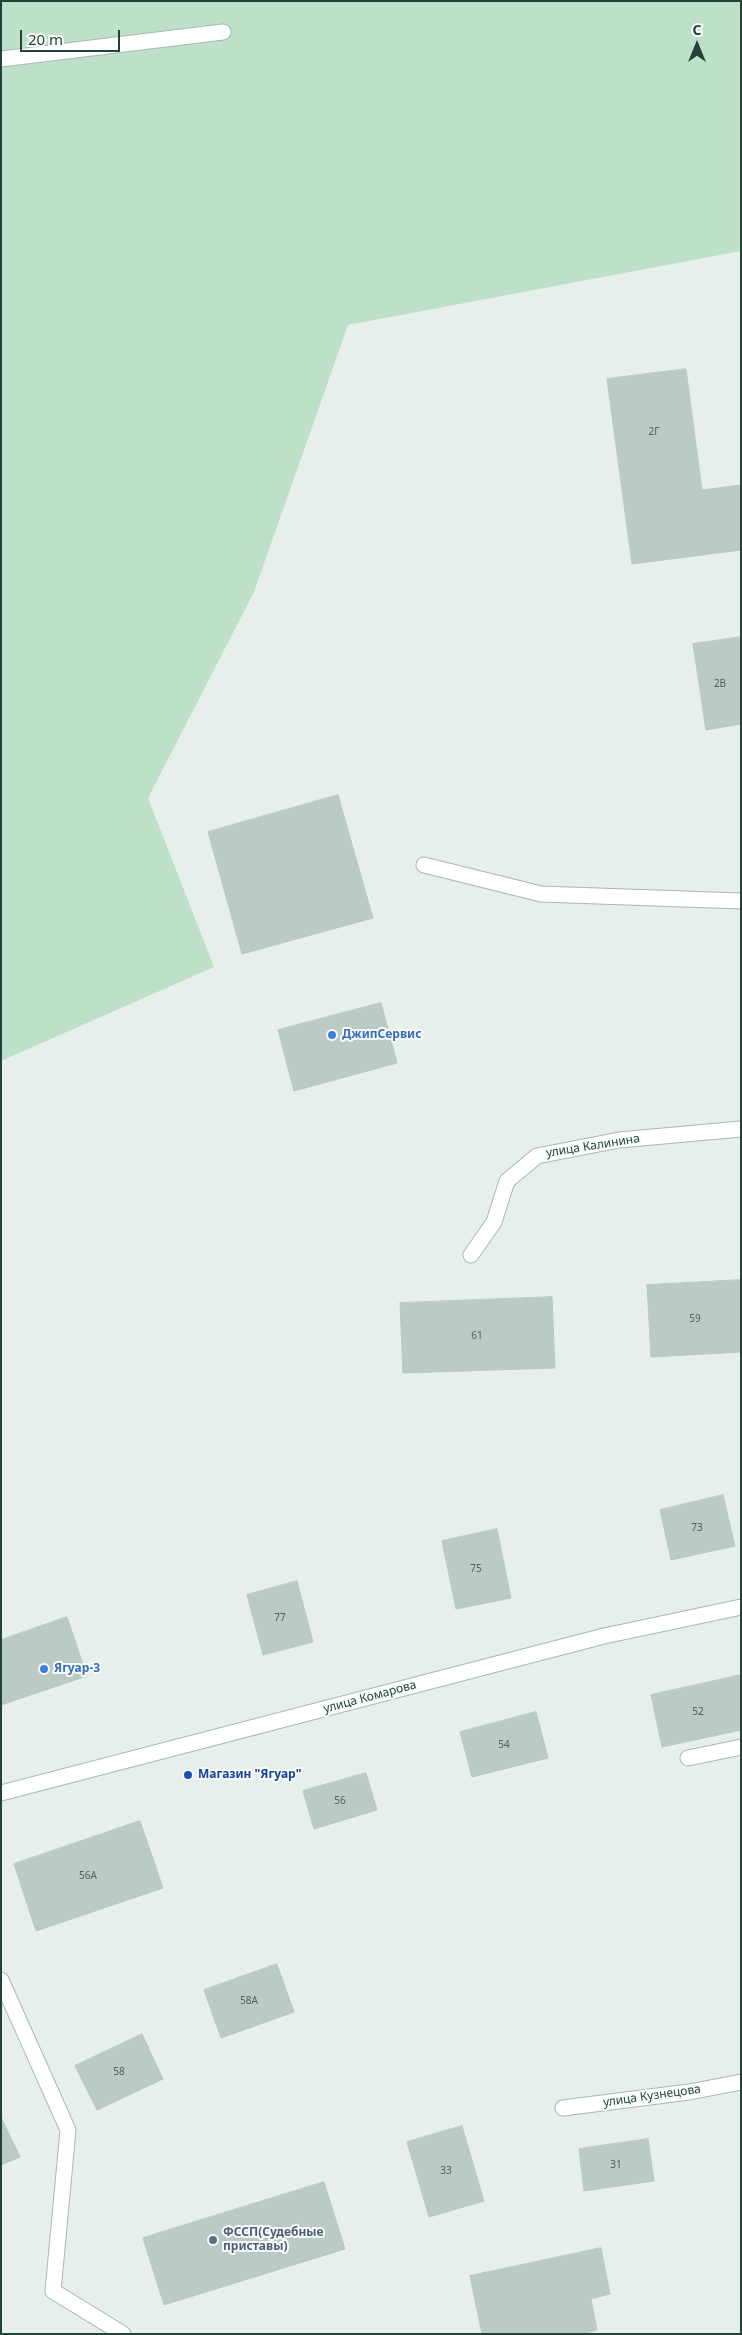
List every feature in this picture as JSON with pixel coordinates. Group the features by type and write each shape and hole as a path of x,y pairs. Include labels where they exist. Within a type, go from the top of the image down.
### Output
{"street":[{"path":"1,59 223,32"},
{"path":"424,865 541,894 741,901"},
{"name":"улица Калинина","path":"471,1255 494,1222 507,1181 536,1156 619,1140 741,1128"},
{"name":"улица Комарова","path":"1,1793 604,1636 741,1607"},
{"path":"688,1758 741,1747"},
{"path":"1,1980 68,2130 54,2291 123,2334"},
{"name":"улица Кузнецова","path":"563,2108 689,2092 741,2082"}],"green space":[{"path":"1,1 741,1 741,251 348,325 254,592 148,798 214,967 1,1061"}],"building":[{"path":"686,369 702,490 741,485 741,550 632,564 607,379"},
{"path":"741,637 741,724 706,730 693,644"},
{"path":"338,795 373,918 242,954 208,832"},
{"path":"381,1003 397,1063 294,1091 278,1030"},
{"path":"741,1280 741,1352 651,1357 647,1285"},
{"path":"552,1297 555,1368 403,1373 400,1303"},
{"path":"723,1495 735,1546 671,1560 660,1510"},
{"path":"497,1529 511,1598 456,1609 442,1541"},
{"path":"297,1581 313,1642 263,1655 247,1595"},
{"path":"67,1617 87,1676 1,1705 1,1640"},
{"path":"741,1675 741,1730 662,1747 651,1695"},
{"path":"536,1712 548,1758 472,1777 460,1732"},
{"path":"366,1773 377,1810 314,1829 303,1791"},
{"path":"140,1821 163,1888 36,1931 14,1864"},
{"path":"277,1964 294,2012 221,2038 204,1990"},
{"path":"142,2034 163,2079 97,2110 75,2066"},
{"path":"1,2117 20,2157 1,2165"},
{"path":"462,2126 484,2201 429,2217 407,2142"},
{"path":"648,2139 654,2181 584,2191 579,2149"},
{"path":"324,2182 345,2249 164,2305 143,2238"},
{"path":"601,2248 610,2294 591,2299 597,2330 581,2334 482,2334 470,2276"}],"place":[{"name":"ДжипСервис","path":"332,1035"},
{"name":"Ягуар-3","path":"44,1669"},
{"name":"Магазин \"Ягуар\"","path":"188,1775"},
{"name":"ФССП(Судебные приставы)","path":"213,2240"}]}
